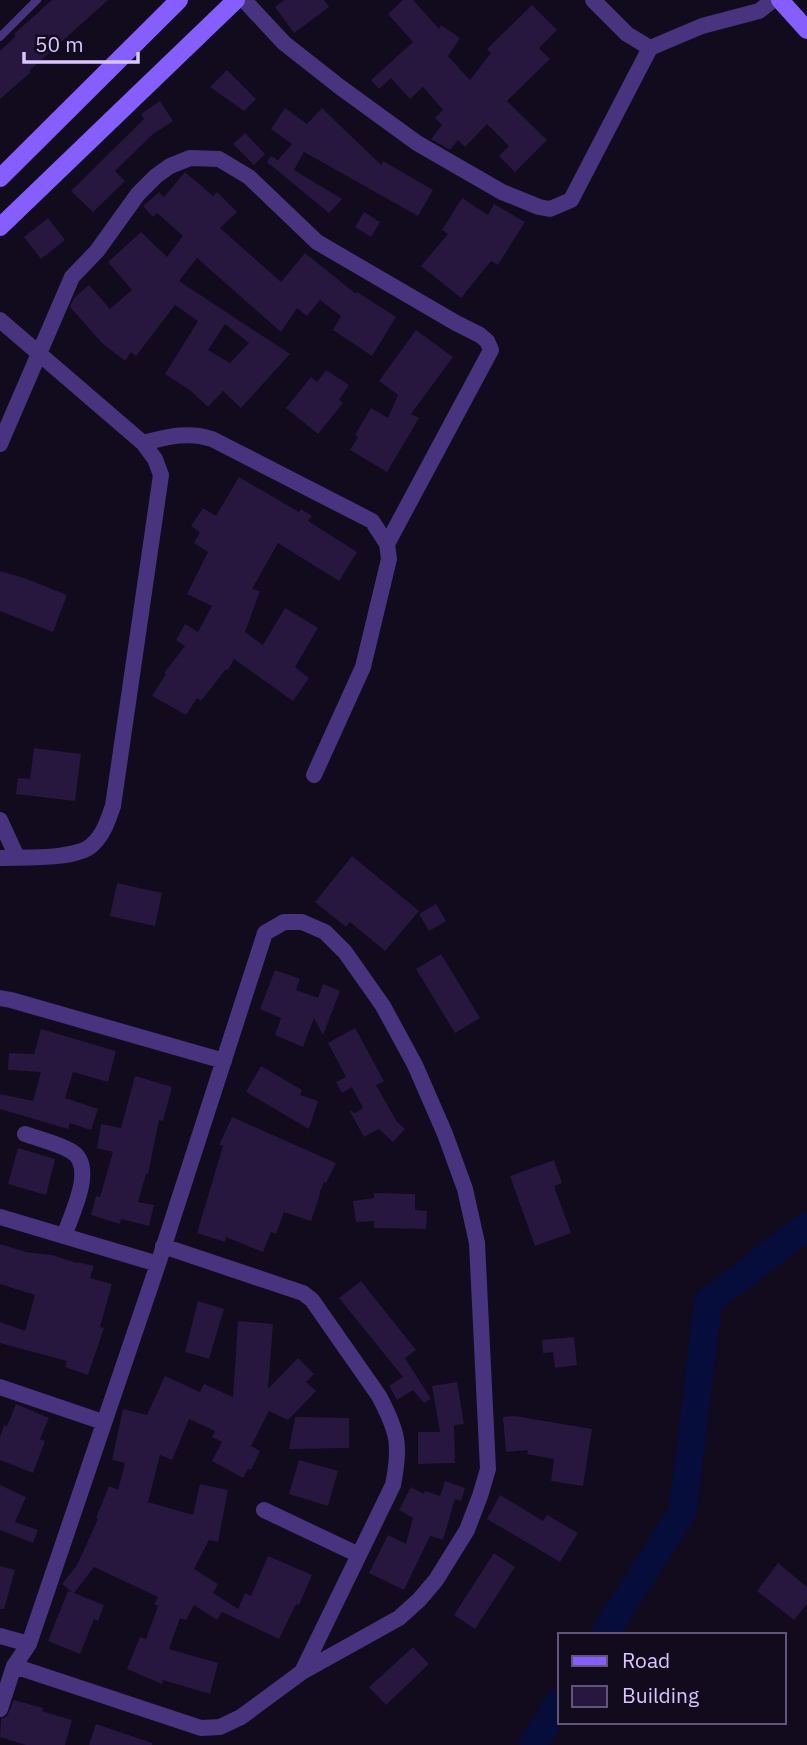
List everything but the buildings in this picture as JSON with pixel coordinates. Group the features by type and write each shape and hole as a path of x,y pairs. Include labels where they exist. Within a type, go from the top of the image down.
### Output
{"street":[{"path":"0,178 179,0"},
{"path":"0,227 236,0"},
{"path":"244,0 284,43 417,143 502,192 547,209 571,200 650,48 702,26 759,11 773,0"},
{"path":"593,0 627,34 650,48"},
{"path":"780,0 807,30"},
{"path":"0,444 72,277 97,251 138,194 156,176 170,166 190,158 219,159 249,177 317,242 480,335 491,350 387,544"},
{"path":"0,320 143,443 155,459 161,475 113,806 105,829 91,846 72,855 0,858"},
{"path":"143,443 187,434 212,439 372,521 387,544 388,559 363,667 314,775"},
{"path":"0,820 17,857"},
{"path":"0,1709 14,1666 29,1644 158,1265 265,933 284,922 302,922 325,932 345,952 383,1006 420,1076 465,1189 477,1243 488,1469 467,1530 436,1580 399,1618 302,1672 241,1717 220,1727 201,1728 14,1666"},
{"path":"0,998 223,1061"},
{"path":"24,1134 72,1152 80,1160 83,1173 80,1191 64,1236"},
{"path":"0,1217 158,1265"},
{"path":"163,1246 303,1293 312,1300 379,1396 396,1435 398,1458 393,1485 302,1672"},
{"path":"0,1387 103,1422"},
{"path":"264,1510 359,1555"},
{"path":"0,1636 29,1644"}],"lane":[{"path":"0,37 37,0"}],"waterway":[{"path":"605,1633 683,1511 708,1302 807,1226"},
{"path":"533,1745 558,1705"}]}
